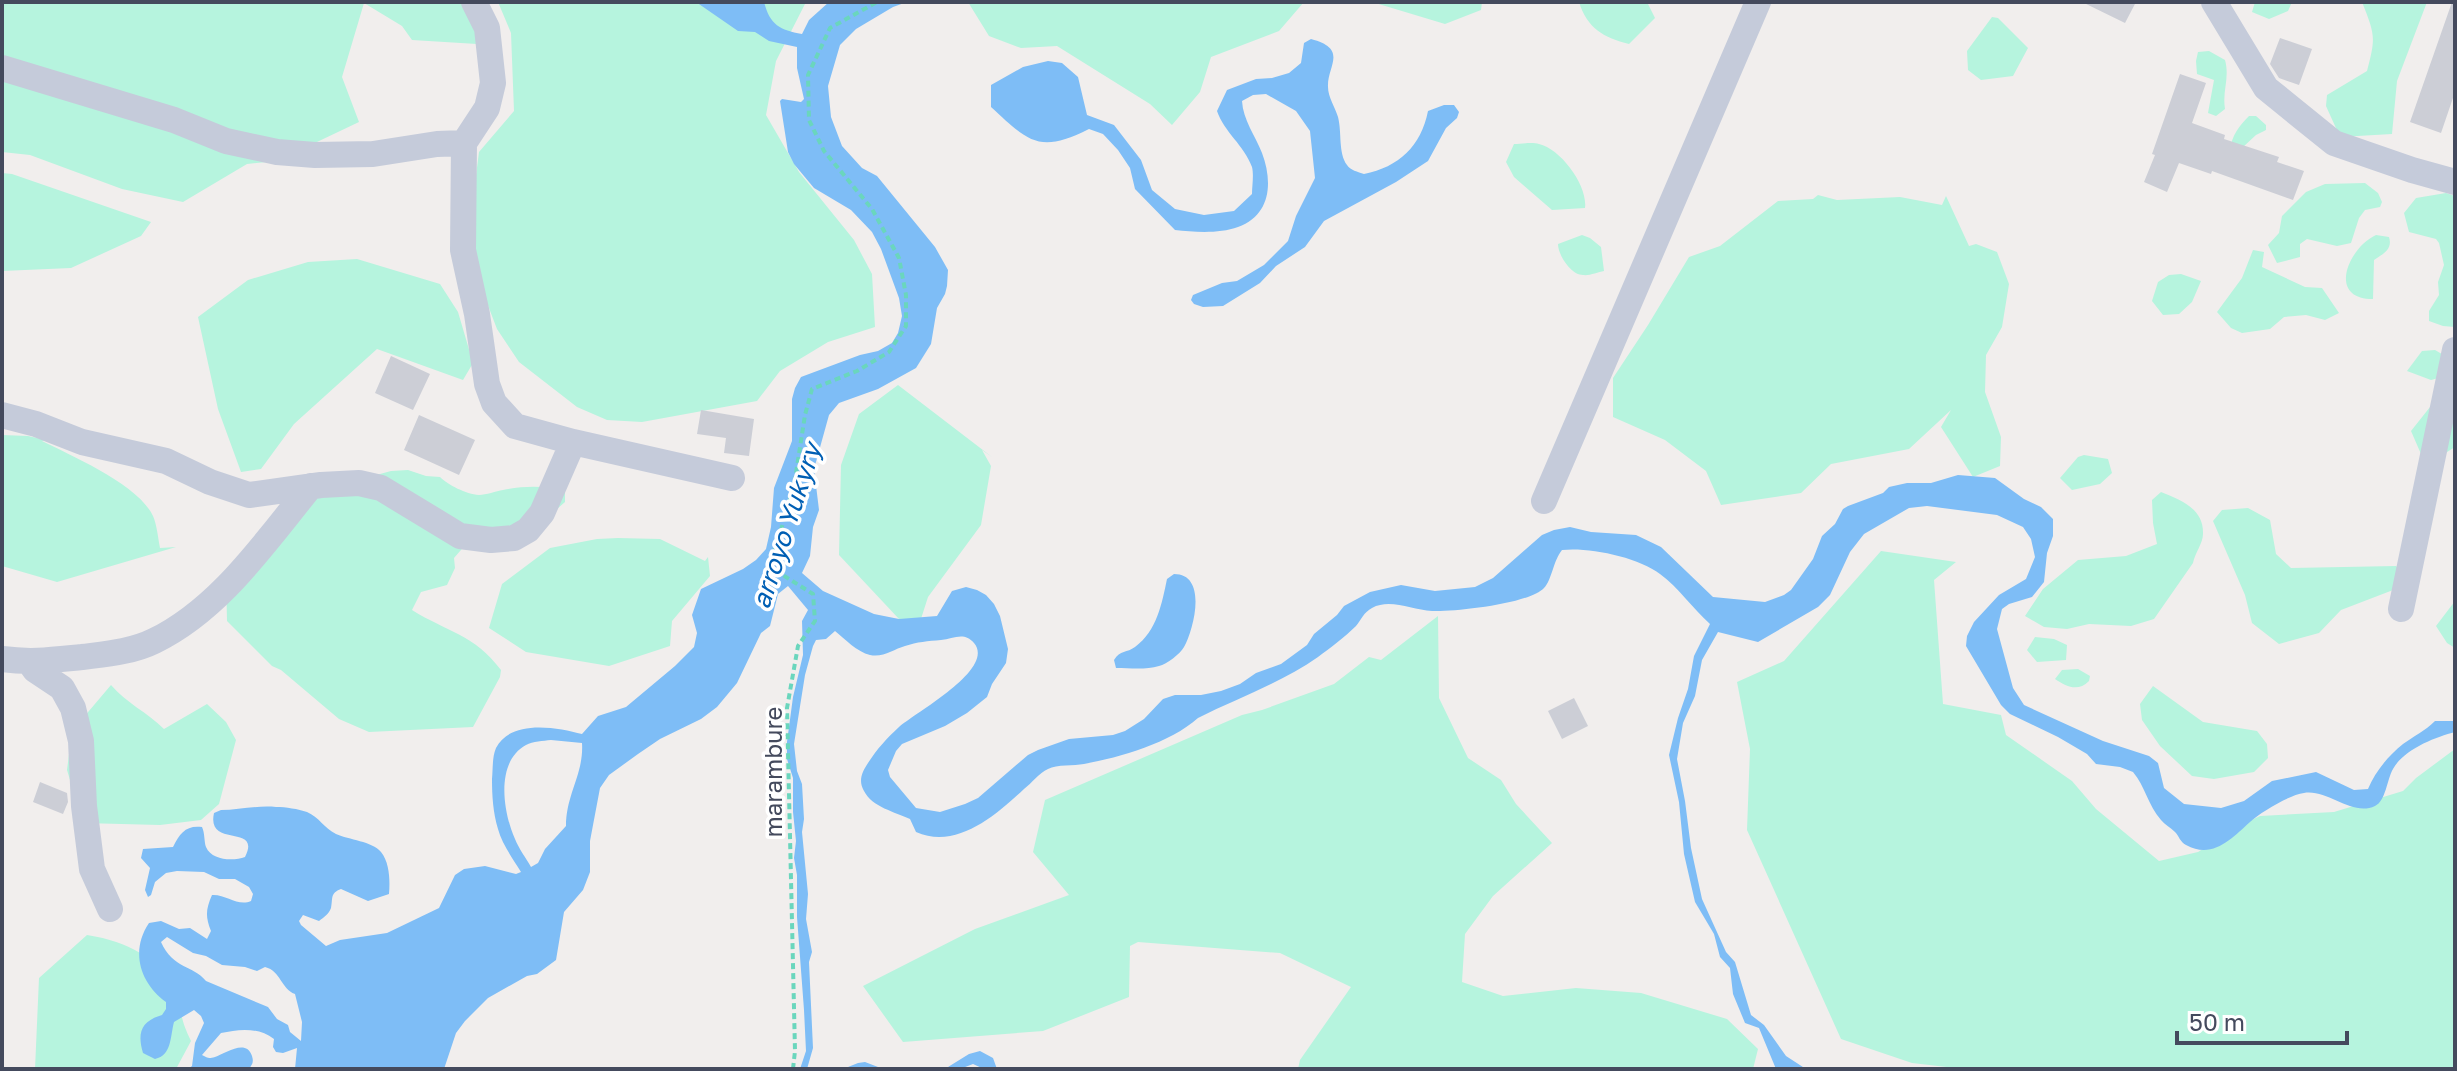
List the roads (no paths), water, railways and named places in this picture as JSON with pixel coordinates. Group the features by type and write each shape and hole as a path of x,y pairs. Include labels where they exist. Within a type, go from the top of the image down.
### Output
{"street":[{"path":"474,2 487,28 493,83 487,108 464,143 463,250 477,314 487,384 494,403 515,426 732,478"},
{"path":"1544,501 1758,2"},
{"path":"2214,2 2266,88 2334,143 2455,182"},
{"path":"2,68 174,120 226,141 277,152 373,154 464,143"},
{"path":"2401,609 2455,350"},
{"path":"2,415 82,442 166,461 210,482 249,495 359,483 381,488 460,536 491,540 514,538 528,530 542,513 573,442"},
{"path":"2,659 30,663 111,653 151,643 203,608 238,574 311,486"},
{"path":"30,663 35,670 62,688 73,708 81,741 84,806 92,869 110,909"}],"water":[{"name":"arroyo Yukyry","path":"696,2 764,2 769,16 777,25 802,34 809,20 829,2 907,2 856,29 840,45 828,86 831,117 842,146 862,168 877,176 935,247 948,270 947,286 937,308 931,344 916,368 878,389 839,403 829,415 814,469 819,510 813,527 810,556 802,573 823,591 874,614 899,619 937,616 952,591 966,587 986,595 1000,616 1008,649 1006,663 987,697 967,713 902,744 896,751 888,770 890,777 916,808 940,812 965,804 978,798 1038,750 1069,739 1125,731 1144,719 1163,699 1175,695 1201,695 1240,684 1256,673 1281,664 1307,645 1314,634 1344,606 1370,592 1401,585 1435,591 1475,587 1493,578 1542,535 1554,530 1570,527 1591,532 1636,535 1661,547 1713,597 1765,602 1791,590 1813,559 1822,536 1835,524 1843,509 1883,493 1889,487 1931,483 1958,475 1995,478 2041,507 2053,519 2053,536 2047,553 2044,582 2032,597 2002,609 1997,629 2013,688 2024,705 2103,741 2149,756 2158,763 2164,788 2184,804 2221,808 2244,801 2272,781 2316,772 2354,790 2368,789 2378,770 2392,754 2435,721 2455,721 2455,732 2429,741 2404,756 2393,769 2384,795 2375,806 2358,808 2322,795 2304,793 2268,809 2213,849 2196,849 2186,845 2157,814 2133,772 2096,764 2087,754 2058,737 2010,714 2001,705 1966,646 1974,622 1999,595 2026,579 2035,557 2031,539 2023,527 1997,515 1927,506 1909,508 1864,534 1850,552 1830,595 1818,607 1758,642 1718,632 1702,660 1695,696 1683,723 1677,759 1702,899 1726,952 1735,962 1751,1015 1764,1025 1786,1056 1806,1069 1776,1069 1759,1028 1745,1023 1733,994 1730,968 1720,957 1714,934 1695,902 1684,854 1679,802 1669,755 1694,656 1710,624 1651,568 1599,552 1562,550 1544,588 1523,598 1491,606 1443,611 1379,605 1367,612 1356,626 1318,657 1289,675 1198,718 1174,735 1144,748 1080,765 1048,769 988,819 946,837 916,832 910,819 872,801 862,787 862,777 875,753 895,731 964,677 974,665 978,653 974,643 966,637 958,637 914,644 875,656 860,651 835,631 826,639 816,640 813,646 794,744 802,784 802,832 808,894 806,919 812,952 809,962 813,1048 807,1069 800,1069 806,1051 794,858 793,778 787,759 787,742 803,655 802,621 808,610 788,586 778,594 770,626 761,633 737,683 717,707 701,719 660,739 609,775 600,788 590,841 590,872 583,890 564,912 556,960 537,974 527,976 488,998 456,1033 444,1069 295,1069 297,1048 276,1052 274,1039 262,1032 241,1030 221,1033 202,1055 211,1058 245,1048 253,1058 249,1069 188,1069 192,1066 195,1043 204,1023 194,1010 174,1022 165,1054 155,1059 143,1053 140,1039 142,1029 166,1009 166,1002 150,986 141,966 140,944 149,923 161,921 179,929 190,928 207,939 211,931 207,913 212,895 246,902 251,901 253,894 249,887 235,879 219,879 204,872 177,871 166,873 155,882 148,897 145,890 150,868 141,858 143,849 173,847 184,831 202,827 206,847 213,855 229,859 245,857 246,841 218,830 214,824 214,813 262,807 307,812 336,834 372,845 381,852 386,862 389,894 368,901 341,889 334,894 330,910 319,921 303,915 299,921 301,925 326,946 340,940 387,933 439,908 455,875 464,869 485,866 516,874 521,872 502,840 495,816 492,779 496,748 503,739 523,729 560,729 582,734 598,716 626,707 694,647 697,633 692,615 701,589 743,569 766,549 774,488 792,441 792,399 801,377 878,351 892,343 898,333 902,316 899,298 872,232 851,210 814,188 788,152 780,101 801,102 804,99 797,68 797,47 769,41 755,32 738,31","holes":["551,740 582,743 582,754 566,826 545,849 538,863 531,867 518,846 507,815 506,775 516,753 526,745","167,937 193,953 222,965 257,971 265,967 274,972 295,994 302,1022 301,1041 268,1007 206,981 177,962 161,942"]},
{"path":"1311,39 1323,43 1333,53 1328,91 1338,117 1342,155 1352,170 1364,174 1398,160 1420,135 1428,111 1454,105 1459,112 1446,128 1428,161 1324,221 1305,247 1276,266 1260,283 1223,306 1203,307 1191,300 1193,295 1222,283 1237,281 1264,265 1288,241 1296,216 1315,178 1310,131 1296,111 1266,94 1253,95 1242,101 1268,175 1263,206 1249,222 1238,227 1198,232 1175,230 1135,189 1130,168 1103,134 1089,129 1058,141 1036,140 1015,129 991,107 991,85 1023,67 1048,61 1062,63 1078,77 1087,115 1114,125 1141,160 1152,190 1175,209 1204,215 1234,211 1252,194 1253,170 1217,111 1227,90 1256,79 1289,73 1301,63 1304,43"},
{"path":"1174,574 1185,576 1195,592 1194,616 1184,647 1159,666 1116,668 1116,657 1135,647 1149,633 1167,579"},
{"path":"980,1051 993,1058 997,1069 984,1069 973,1064 960,1069 843,1069 865,1062 878,1067 948,1067"}]}
